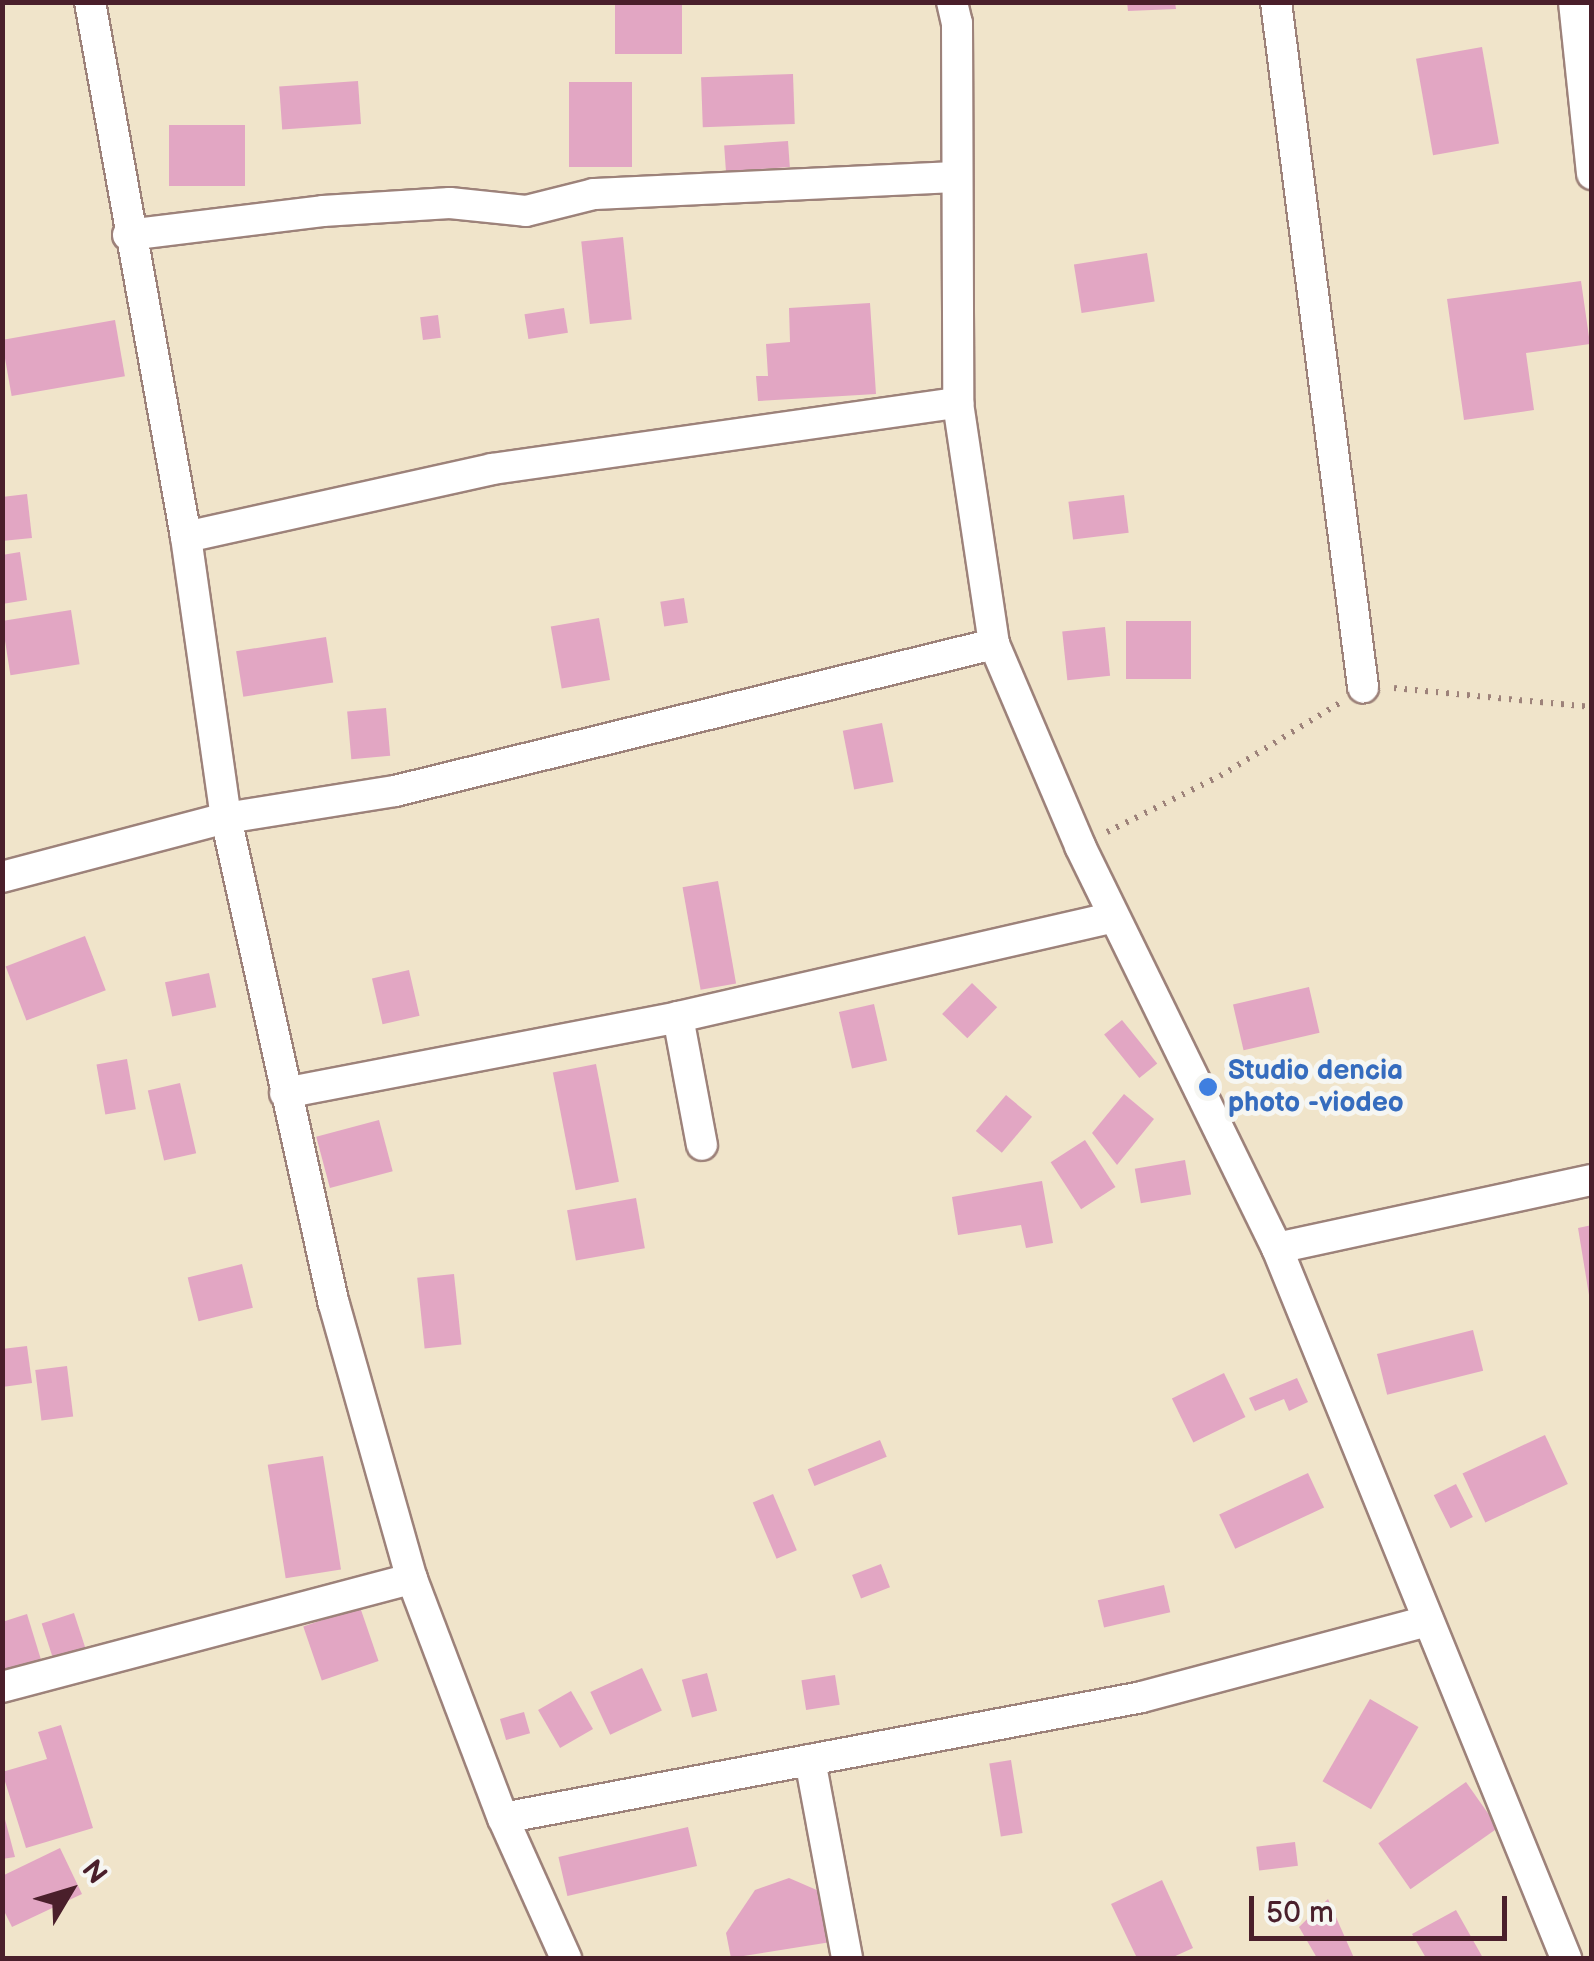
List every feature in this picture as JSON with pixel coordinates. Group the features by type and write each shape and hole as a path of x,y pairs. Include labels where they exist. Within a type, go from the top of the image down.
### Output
{"street":[{"path":"90,2 128,234 186,538 226,818 334,1304 412,1579 503,1818 566,1958"},
{"path":"952,2 957,24 958,403 994,644 1080,846 1277,1248 1566,1958"},
{"path":"1276,2 1362,687"},
{"path":"1574,2 1592,174"},
{"path":"128,234 322,211 450,203 526,211 594,194 956,177"},
{"path":"186,538 492,470 958,403"},
{"path":"2,877 226,818 395,791 994,644"},
{"path":"285,1094 678,1016 1114,917"},
{"path":"678,1016 702,1145"},
{"path":"1277,1248 1592,1180"},
{"path":"2,1687 412,1579"},
{"path":"503,1818 1142,1697 1428,1621"},
{"path":"810,1760 847,1958"}],"path":[{"path":"1080,846 1220,776 1362,687 1592,707"}],"building":[{"path":"615,2 682,2 682,54 615,54"},
{"path":"1127,2 1175,2 1176,9 1128,11"},
{"path":"1482,47 1499,144 1433,155 1416,59"},
{"path":"793,74 795,124 703,127 701,77"},
{"path":"358,81 361,124 282,129 279,87"},
{"path":"569,82 632,82 632,167 569,167"},
{"path":"169,125 245,125 245,186 169,186"},
{"path":"788,141 790,167 726,171 724,145"},
{"path":"623,237 632,320 590,324 581,241"},
{"path":"1147,253 1155,301 1082,313 1074,265"},
{"path":"1581,281 1590,344 1526,353 1534,410 1464,420 1447,299"},
{"path":"870,303 876,394 758,401 756,376 768,376 766,344 790,342 789,308"},
{"path":"564,308 568,333 528,339 524,314"},
{"path":"438,315 441,338 423,340 420,317"},
{"path":"115,320 125,376 12,396 2,340"},
{"path":"27,494 32,538 2,541 2,497"},
{"path":"1124,495 1129,533 1073,540 1068,502"},
{"path":"20,552 27,600 2,604 2,555"},
{"path":"684,598 688,623 664,626 660,602"},
{"path":"71,610 80,664 10,675 2,621"},
{"path":"599,618 610,680 562,689 551,627"},
{"path":"1126,621 1191,621 1191,679 1126,679"},
{"path":"1105,627 1110,676 1067,680 1062,631"},
{"path":"326,637 333,682 243,697 236,651"},
{"path":"386,708 390,756 351,759 347,711"},
{"path":"882,723 893,782 854,790 843,731"},
{"path":"718,881 736,983 701,990 683,887"},
{"path":"85,936 106,990 26,1021 6,966"},
{"path":"409,970 420,1016 383,1024 372,979"},
{"path":"209,973 216,1007 172,1017 165,982"},
{"path":"972,983 997,1007 967,1038 942,1014"},
{"path":"1309,987 1320,1033 1244,1050 1233,1005"},
{"path":"874,1004 887,1061 852,1069 839,1012"},
{"path":"1122,1020 1157,1064 1139,1078 1104,1034"},
{"path":"127,1059 136,1109 105,1115 96,1064"},
{"path":"596,1064 619,1182 576,1190 553,1072"},
{"path":"180,1083 196,1153 164,1161 148,1090"},
{"path":"1124,1094 1154,1119 1117,1165 1092,1133"},
{"path":"1006,1095 1032,1117 1002,1153 976,1131"},
{"path":"379,1120 393,1171 330,1188 316,1137"},
{"path":"1085,1140 1115,1187 1081,1209 1051,1162"},
{"path":"1185,1160 1191,1194 1141,1203 1135,1169"},
{"path":"1042,1181 1053,1243 1026,1248 1021,1225 958,1235 952,1197"},
{"path":"636,1198 645,1248 576,1260 567,1210"},
{"path":"1592,1225 1592,1295 1589,1295 1578,1228"},
{"path":"242,1264 253,1308 199,1321 188,1278"},
{"path":"454,1274 461,1345 425,1348 417,1278"},
{"path":"1473,1330 1483,1371 1387,1395 1377,1354"},
{"path":"27,1346 32,1383 2,1387 2,1349"},
{"path":"67,1366 73,1417 41,1421 35,1370"},
{"path":"1224,1373 1245,1417 1193,1442 1172,1398"},
{"path":"1297,1378 1308,1402 1289,1411 1284,1399 1255,1411 1249,1398"},
{"path":"1545,1435 1568,1484 1485,1522 1463,1473"},
{"path":"880,1440 887,1457 814,1486 808,1469"},
{"path":"323,1456 341,1570 286,1578 268,1465"},
{"path":"1308,1473 1324,1507 1235,1549 1219,1514"},
{"path":"1456,1484 1473,1517 1451,1528 1434,1495"},
{"path":"773,1494 797,1550 777,1559 753,1503"},
{"path":"881,1564 890,1587 861,1598 852,1575"},
{"path":"1164,1585 1170,1612 1104,1628 1098,1600"},
{"path":"360,1607 379,1661 322,1680 303,1627"},
{"path":"74,1613 87,1653 55,1663 42,1624"},
{"path":"27,1614 42,1663 2,1675 2,1622"},
{"path":"642,1668 662,1711 610,1735 590,1692"},
{"path":"707,1673 717,1711 692,1717 682,1680"},
{"path":"835,1675 840,1705 806,1710 801,1680"},
{"path":"571,1691 593,1729 560,1748 538,1710"},
{"path":"1370,1699 1418,1727 1371,1809 1322,1781"},
{"path":"524,1712 530,1733 506,1740 500,1719"},
{"path":"61,1725 93,1828 26,1848 2,1772 47,1759 38,1732"},
{"path":"1011,1760 1023,1833 1001,1837 989,1763"},
{"path":"1466,1782 1498,1828 1410,1889 1378,1843"},
{"path":"2,1808 15,1857 2,1859"},
{"path":"688,1827 697,1866 567,1896 558,1857"},
{"path":"1295,1842 1298,1866 1259,1871 1256,1847"},
{"path":"60,1848 82,1894 12,1927 2,1907 2,1876"},
{"path":"789,1878 819,1891 831,1942 731,1958 726,1933 755,1890"},
{"path":"1162,1880 1193,1948 1171,1958 1137,1958 1111,1904"},
{"path":"1328,1899 1354,1958 1317,1958 1299,1927"},
{"path":"1456,1910 1483,1958 1426,1958 1412,1934"}],"place":[{"name":"Studio dencia photo -viodeo","path":"1208,1087"}]}
